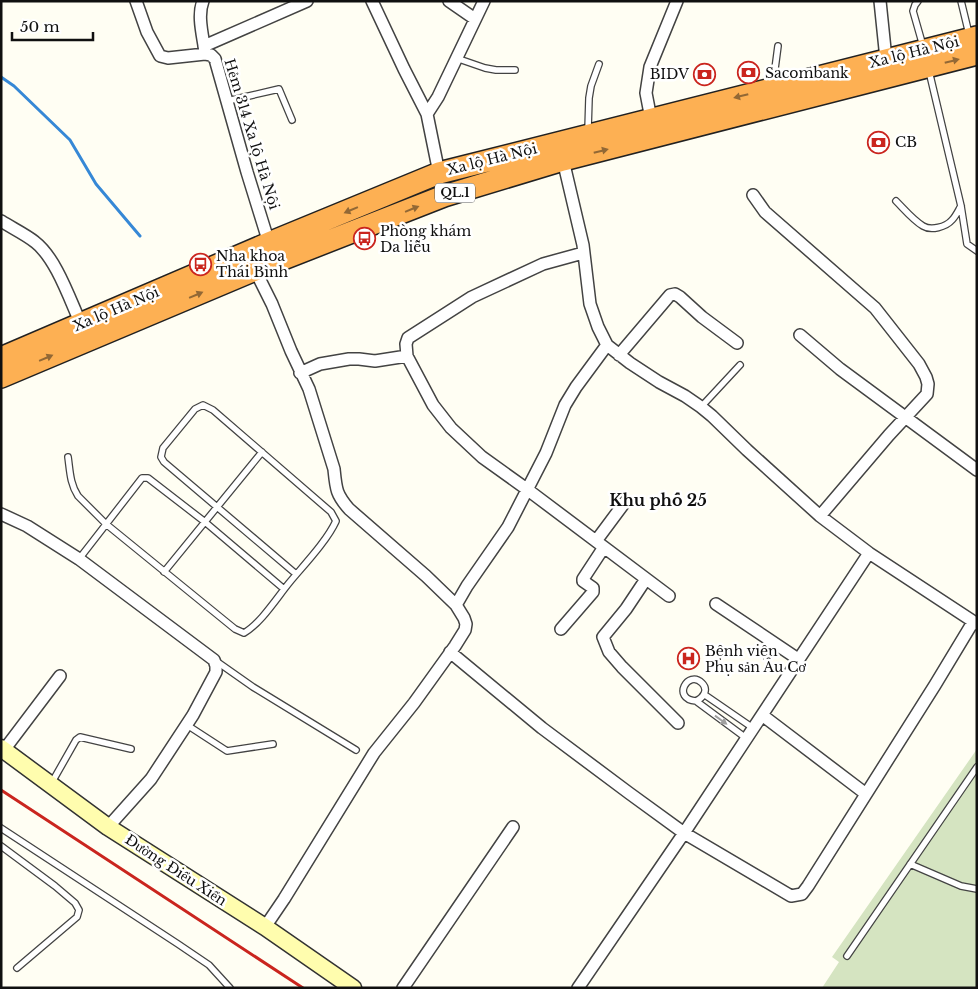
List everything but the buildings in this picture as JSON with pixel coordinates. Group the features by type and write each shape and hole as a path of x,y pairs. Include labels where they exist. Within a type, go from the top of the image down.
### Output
{"highway":[{"name":"Xa lộ Hà Nội","path":"1,377 256,270 444,196 563,160 974,43"},
{"name":"Xa lộ Hà Nội","path":"1,358 269,243 439,173 773,88 888,68"}],"street":[{"name":"Hẻm 314 Xa lộ Hà Nội","path":"136,1 147,32 160,56 168,58 205,50 215,59 246,172 269,243"},
{"path":"203,1 201,18 205,50 307,1"},
{"path":"372,1 427,114 439,173"},
{"path":"449,1 476,19"},
{"path":"427,114 484,1"},
{"path":"650,118 646,93 650,67 677,1"},
{"path":"880,1 888,68"},
{"path":"450,652 542,728 684,833 791,896 802,894 808,886 975,623 869,553 820,516 701,407 659,382 607,345 590,304 583,245 563,160"},
{"path":"753,195 765,212 875,308 919,364 928,384 927,394 889,435 820,516"},
{"path":"1,221 35,242 44,252 58,273 81,324"},
{"path":"583,253 543,264 472,298 408,338 406,344 407,356 433,405 451,428 482,457 669,596"},
{"path":"256,270 300,373 309,389 334,469 339,497 349,509 426,576 456,605 466,624 450,652 414,703 374,753 265,927"},
{"path":"619,355 670,295 675,294 680,296 702,317 737,343"},
{"path":"800,335 840,369 977,470"},
{"path":"456,605 508,527 546,453 566,405 576,387 607,345"},
{"path":"300,373 320,364 349,359 375,361 407,356"},
{"path":"562,629 593,592 593,588 583,579 600,544 625,502"},
{"path":"1,514 27,526 79,559 214,660 216,672 187,725 151,780 108,827"},
{"path":"578,988 684,833 869,553"},
{"path":"646,579 626,609 603,636 609,652 622,667 678,722"},
{"path":"716,604 798,660"},
{"path":"3,749 60,676"},
{"path":"762,715 866,794"},
{"name":"Đường Điểu Xiển","path":"3,749 108,827 265,927 353,988"},
{"path":"403,988 513,827"}],"lane":[{"path":"918,1 913,12 926,58 961,206 968,244 977,250"},
{"path":"961,1 974,43"},
{"path":"773,88 778,46"},
{"path":"456,58 485,68 515,70"},
{"path":"588,135 589,98 599,64"},
{"path":"227,101 279,89 292,120"},
{"path":"896,201 923,226 929,229 951,222 961,206"},
{"path":"701,407 740,365"},
{"path":"68,458 70,479 74,490 106,524 235,629 244,633 253,628 332,530 336,521 331,512 213,410 203,405 195,408 162,448 161,457 164,462 296,574"},
{"path":"164,572 262,452"},
{"path":"79,559 142,478 148,478 205,522 284,589"},
{"path":"214,660 253,687 356,750"},
{"path":"695,679 704,684 705,690 701,699 696,701 690,701 686,698 683,688 690,680 695,679"},
{"path":"704,695 750,733"},
{"path":"696,701 750,733"},
{"path":"187,725 227,751 273,744"},
{"path":"51,785 76,740 80,737 131,749"},
{"path":"847,956 977,767"},
{"path":"1,828 201,960 230,988"},
{"path":"1,846 55,886 75,903 79,910 77,917 17,968"},
{"path":"910,864 961,886 977,889"}],"green space":[{"path":"977,749 977,988 822,988 839,962 832,957"}],"waterway":[{"path":"1,77 14,86 70,140 96,184 140,236"}],"railway":[{"path":"1,790 303,988"}],"place":[{"name":"Sacombank","path":"749,73"},
{"name":"BIDV","path":"705,74"},
{"name":"CB","path":"879,142"},
{"name":"Phòng khám Da liễu","path":"364,239"},
{"name":"Nha khoa Thái Bình","path":"200,264"},
{"name":"Bệnh viện Phụ sản Âu Cơ","path":"689,659"}],"district":[{"name":"Khu phố 25","path":"658,500"}]}
